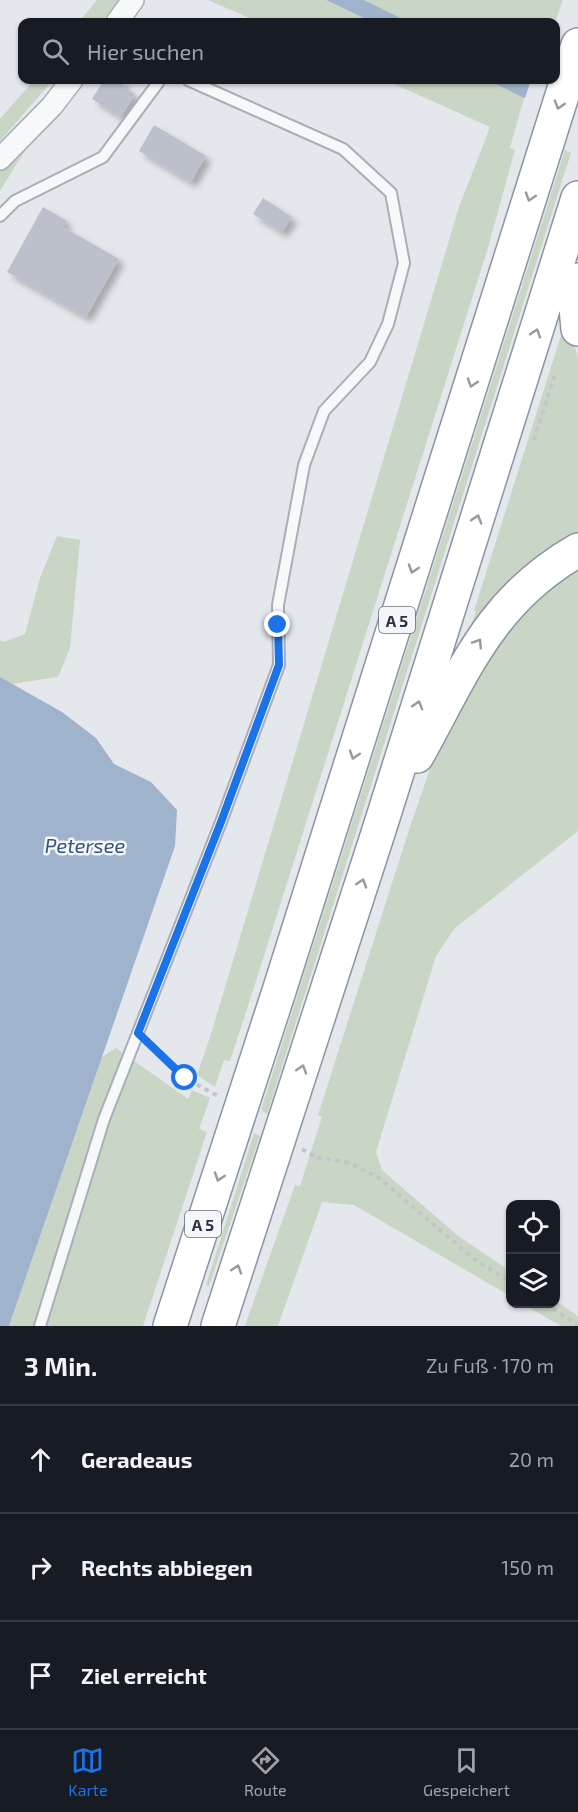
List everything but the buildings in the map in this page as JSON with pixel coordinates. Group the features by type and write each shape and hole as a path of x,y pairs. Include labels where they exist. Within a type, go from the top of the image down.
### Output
{"highway":[{"name":"A 5","path":"170,1326 287,966 574,57"},
{"name":"A 5","path":"218,1326 382,821 578,198"},
{"path":"578,280 576,308 578,329"},
{"path":"382,821 465,665 486,633 506,608 532,583 578,550"}],"street":[{"path":"0,159 52,106 69,84"}],"lane":[{"path":"0,216 15,201 103,157 157,84"},
{"path":"40,1326 104,1119 221,822 279,665 278,605 304,465 324,411 370,362 388,324 404,263 391,193 343,149 197,84"}],"path":[{"path":"138,1033 185,1078 213,1093"},
{"path":"315,1157 350,1163 379,1178 473,1258 506,1279"},
{"path":"551,1308 578,1325"}],"green space":[{"path":"97,0 120,0 104,18 82,18"},
{"path":"208,0 326,0 364,18 249,18"},
{"path":"364,0 563,0 556,18 401,18"},
{"path":"31,84 50,84 0,141 0,119"},
{"path":"394,84 495,84 524,98 510,148 515,150 487,251 230,1061 224,1060 215,1087 197,1075 459,207 490,127"},
{"path":"35,134 0,191 0,169"},
{"path":"565,150 571,153 267,1114 261,1110"},
{"path":"563,329 569,331 578,357 578,540 478,628 471,625 476,612 474,611"},
{"path":"57,536 80,540 70,648 58,677 12,684 0,677 0,640 4,642 25,634 40,578"},
{"path":"578,560 578,831 455,928 436,956 376,1152 382,1170 457,1235 506,1268 506,1294 354,1205 322,1202 278,1326 245,1326 295,1185 300,1186 322,1117 318,1115 443,731 492,637"},
{"path":"116,1048 188,1099 192,1090 210,1098 199,1129 207,1132 143,1326 9,1326 102,1057"},
{"path":"254,1133 260,1136 209,1286 206,1285"},
{"path":"560,1304 578,1316 578,1326 561,1326 530,1308 560,1308"}],"water":[{"path":"326,0 364,0 401,18 364,18"},
{"path":"495,84 531,84 578,106 578,124"},
{"name":"Petersee","path":"0,677 62,712 96,738 114,764 151,782 177,810 175,846 9,1326 0,1326"}],"pier":[{"path":"530,84 540,84 578,102 578,127 524,101"}],"route":[{"path":"185,1078 138,1033 221,822 279,665 278,625"}]}
